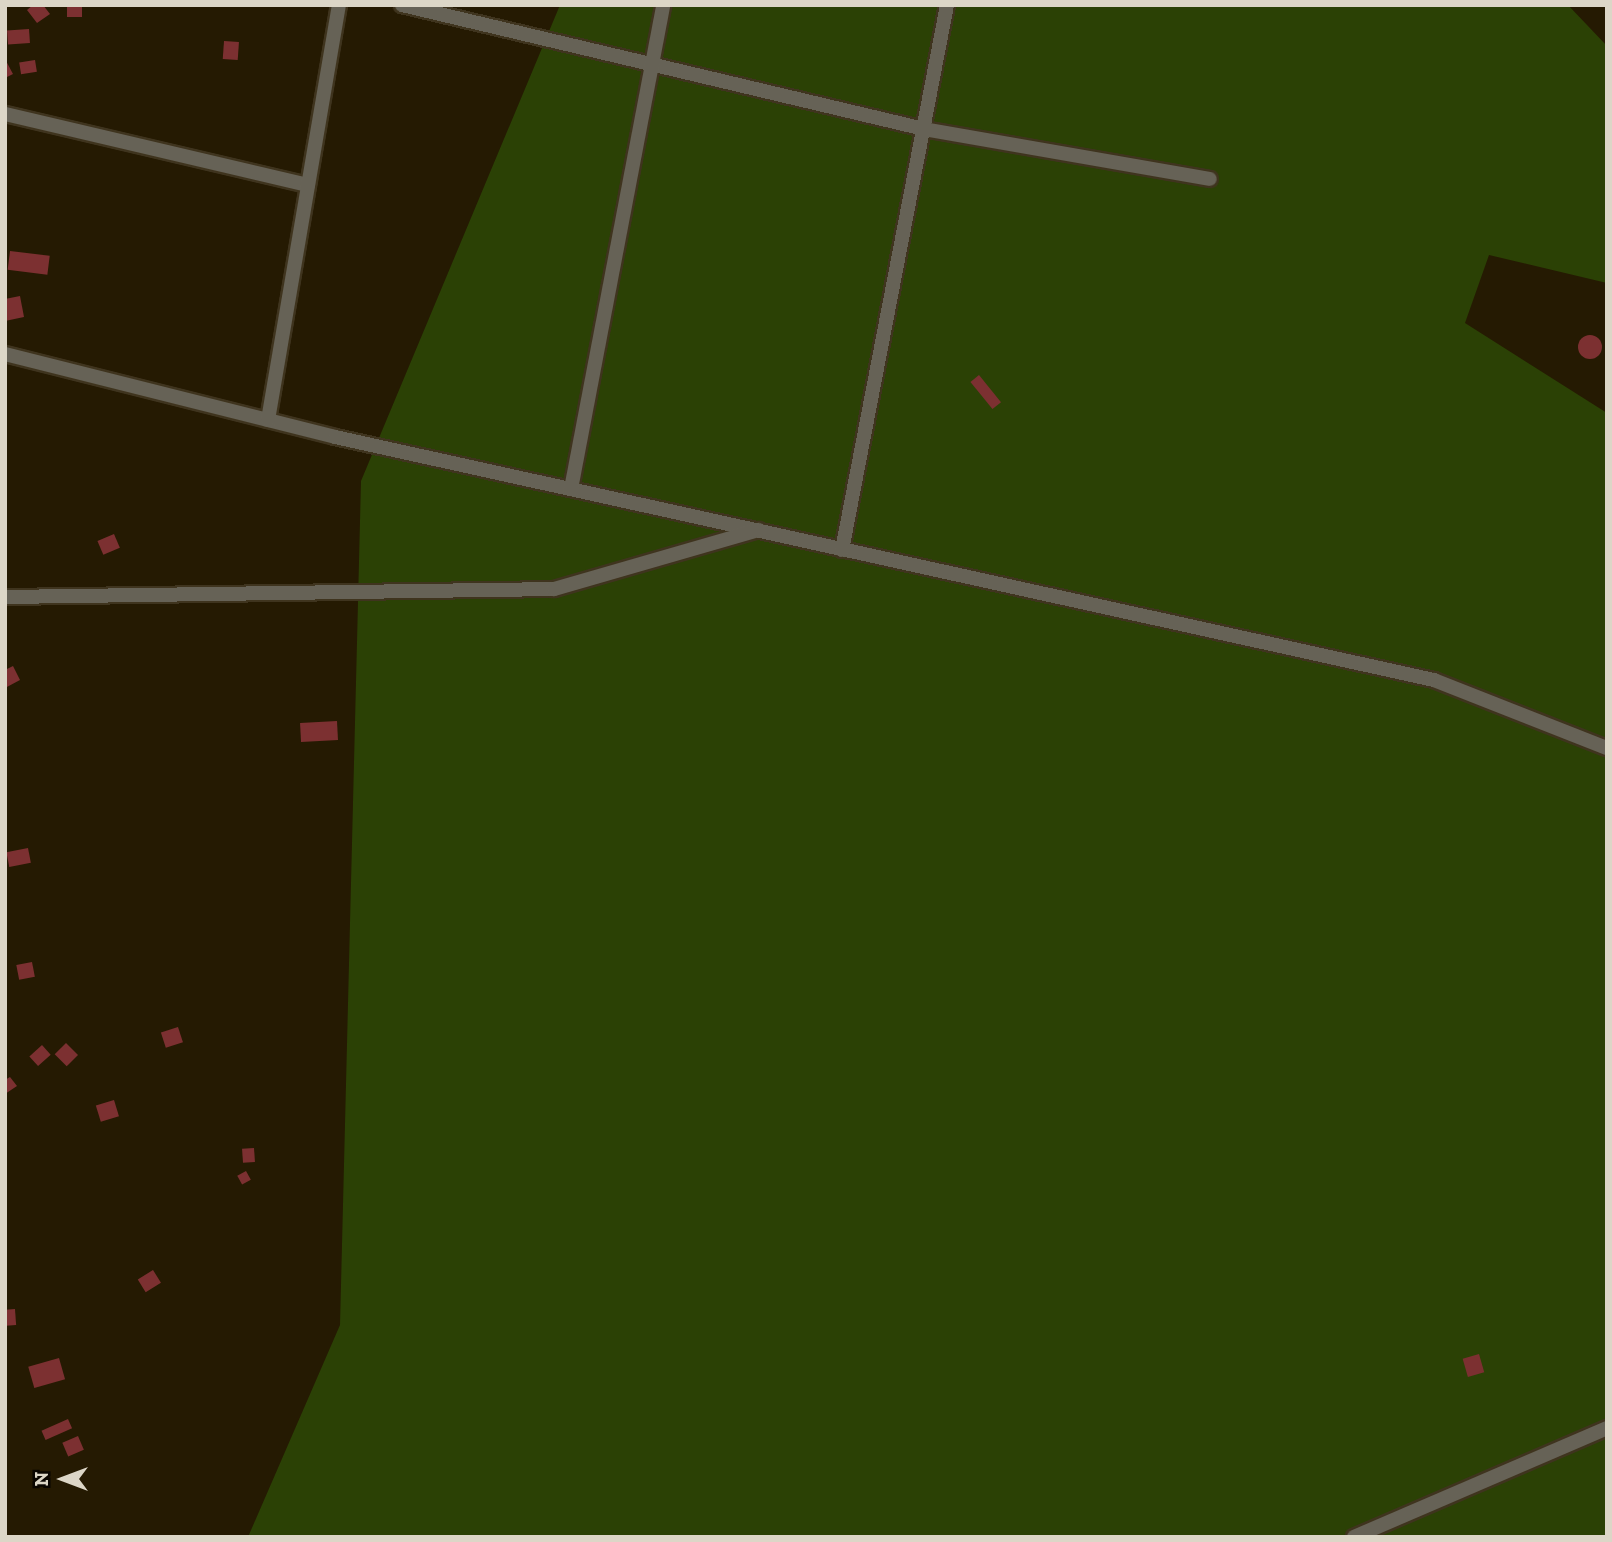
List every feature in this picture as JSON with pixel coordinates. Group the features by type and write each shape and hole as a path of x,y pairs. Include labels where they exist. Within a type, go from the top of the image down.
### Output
{"street":[{"path":"268,420 339,5"},
{"path":"402,5 923,129 1210,179"},
{"path":"571,489 663,5"},
{"path":"842,550 947,5"},
{"path":"5,114 308,185"},
{"path":"5,354 268,420 1434,680 1607,748"},
{"path":"5,597 554,589 764,529"},
{"path":"1354,1537 1607,1428"}],"green space":[{"path":"560,5 1568,5 1607,46 1607,283 1489,255 1465,323 1607,413 1607,1537 248,1537 340,1325 361,481"}],"building":[{"path":"33,5 43,5 50,14 37,23 27,10"},
{"path":"67,5 82,5 82,17 67,17"},
{"path":"29,29 30,43 8,45 7,31"},
{"path":"224,41 239,42 238,60 223,59"},
{"path":"5,59 13,74 5,78"},
{"path":"35,60 37,72 21,74 19,63"},
{"path":"10,251 50,256 47,275 8,270"},
{"path":"20,296 24,317 5,321 5,299"},
{"path":"1590,335 1601,342 1602,347 1595,358 1590,359 1579,352 1578,347 1585,336"},
{"path":"979,375 1001,402 992,409 970,382"},
{"path":"114,534 120,548 103,555 97,541"},
{"path":"13,666 20,680 5,688 5,670"},
{"path":"337,721 338,740 301,742 300,723"},
{"path":"28,848 31,863 9,867 6,852"},
{"path":"32,962 35,977 19,980 16,965"},
{"path":"178,1027 183,1042 166,1048 161,1033"},
{"path":"66,1043 78,1055 67,1066 55,1054"},
{"path":"42,1045 51,1055 38,1066 29,1056"},
{"path":"10,1077 17,1086 5,1094 5,1080"},
{"path":"114,1100 119,1116 101,1122 96,1106"},
{"path":"254,1148 255,1162 243,1163 242,1149"},
{"path":"246,1171 251,1180 242,1185 237,1176"},
{"path":"153,1270 161,1283 146,1292 138,1280"},
{"path":"15,1309 16,1325 6,1326 5,1310"},
{"path":"1479,1354 1484,1372 1468,1377 1463,1359"},
{"path":"59,1358 65,1379 34,1388 28,1367"},
{"path":"68,1419 72,1428 46,1440 42,1431"},
{"path":"78,1436 84,1450 68,1456 62,1443"}]}
